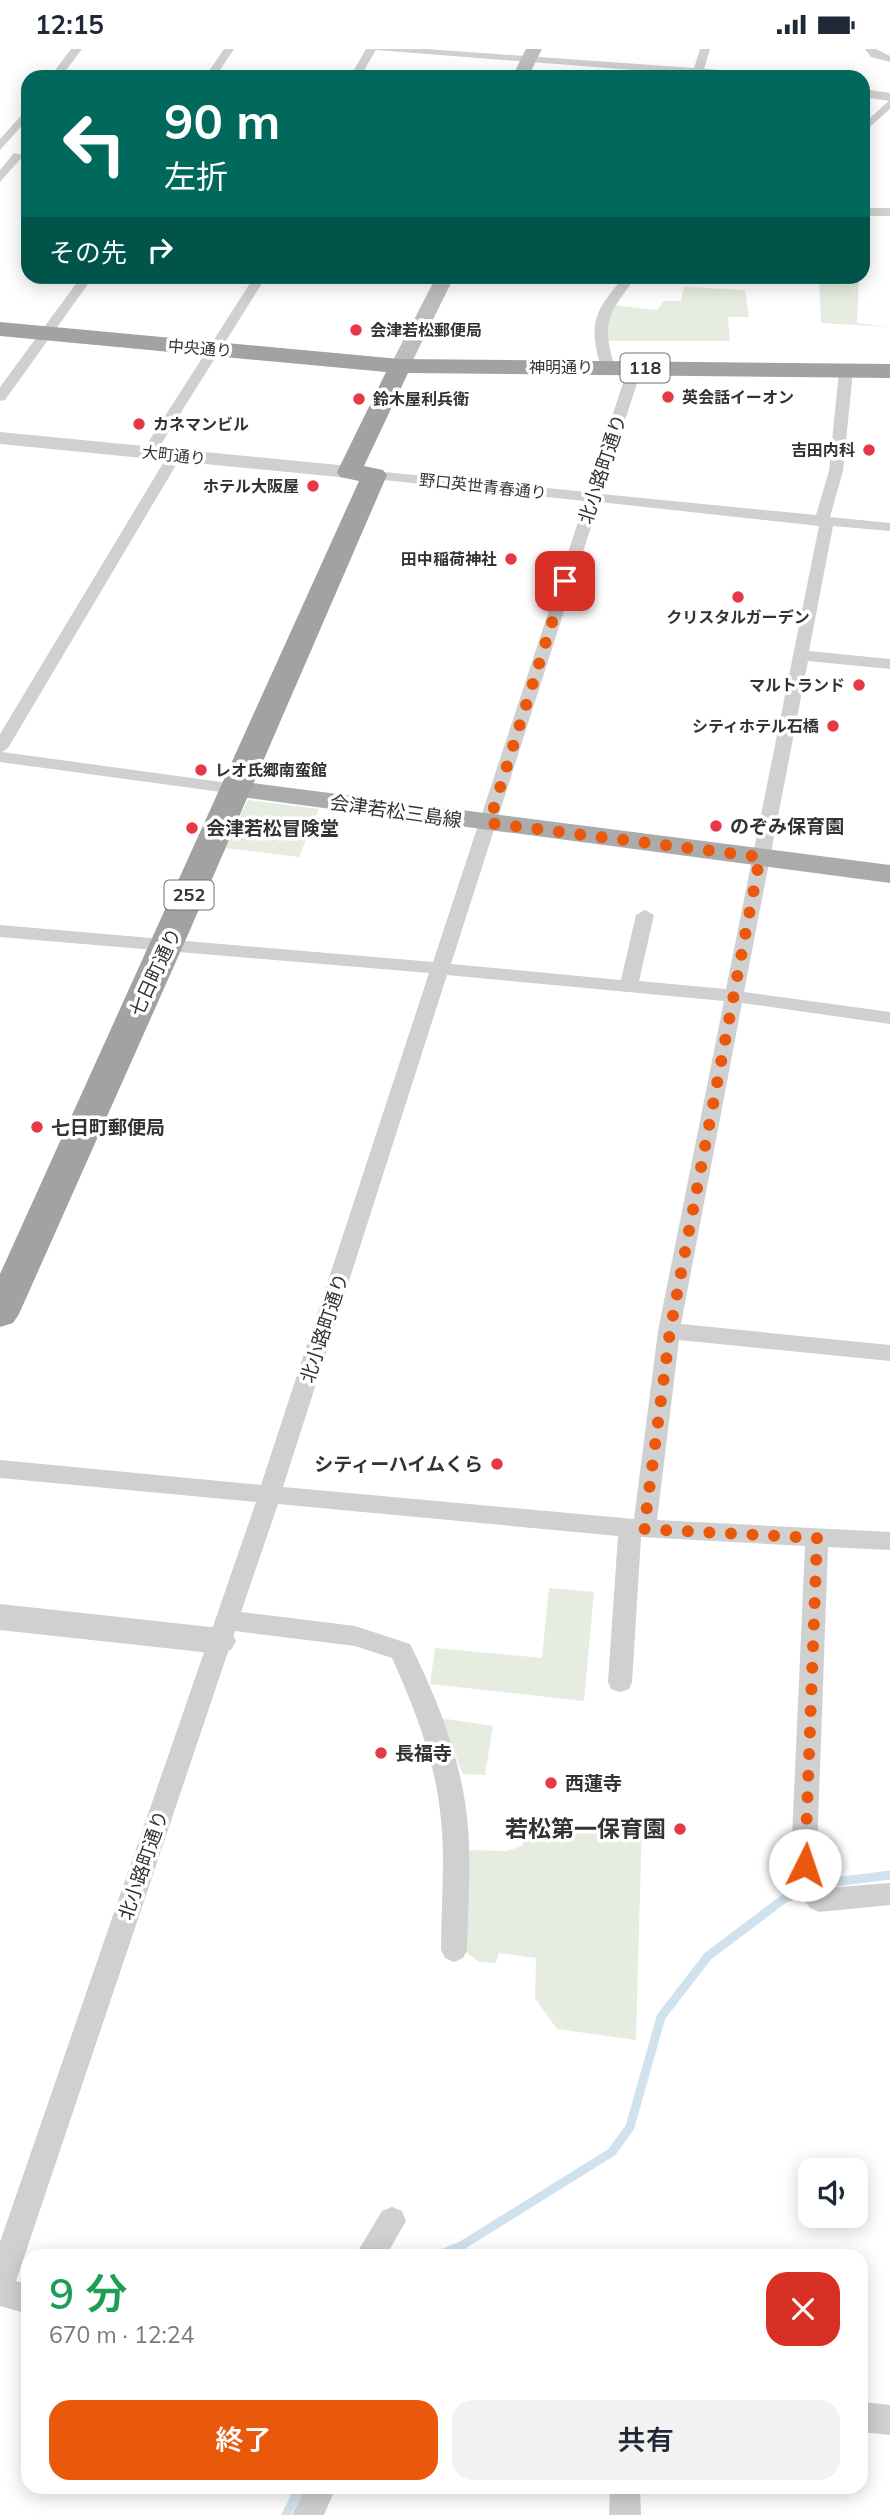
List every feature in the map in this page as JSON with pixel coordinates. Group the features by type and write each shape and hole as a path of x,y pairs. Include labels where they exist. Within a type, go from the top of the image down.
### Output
{"highway":[{"name":"中央通り","path":"0,329 401,366"},
{"name":"神明通り","path":"401,366 890,371"},
{"name":"252","path":"362,474 401,366"},
{"name":"七日町通り","path":"0,1314 9,1274 167,944 236,789 362,474"}],"main road":[{"path":"523,70 531,54"},
{"path":"401,366 442,284"},
{"name":"会津若松三島線","path":"236,789 890,874"}],"street":[{"path":"60,70 77,49"},
{"path":"215,70 229,49"},
{"path":"359,70 371,49"},
{"path":"381,49 531,54 644,70"},
{"path":"699,70 705,49"},
{"path":"870,49 875,55 890,59"},
{"path":"870,94 890,97"},
{"path":"870,123 890,103"},
{"path":"0,147 21,120"},
{"path":"0,153 21,155"},
{"path":"0,178 21,157"},
{"path":"870,212 890,212"},
{"path":"0,397 82,284"},
{"path":"149,452 256,284"},
{"path":"608,367 597,331 598,321 625,284"},
{"name":"北小路町通り","path":"0,2284 270,1493 635,368"},
{"path":"620,1682 637,1528 670,1331 826,522 823,517 836,471 846,371"},
{"name":"大町通り","path":"0,438 362,474"},
{"path":"0,748 174,455"},
{"name":"野口英世青春通り","path":"362,474 826,522"},
{"path":"826,522 890,527"},
{"path":"800,655 890,664"},
{"path":"0,758 236,789"},
{"path":"629,987 645,915"},
{"path":"0,931 734,996 890,1018"},
{"path":"670,1331 890,1353"},
{"path":"0,1469 637,1528 890,1541"},
{"path":"817,1538 811,1891 890,1894"},
{"path":"0,1617 355,1636 401,1651 422,1697 447,1775 453,1812 454,1950"},
{"path":"374,2249 392,2221"},
{"path":"0,2291 21,2297"},
{"path":"868,2418 890,2420"},
{"path":"308,2515 318,2494"},
{"path":"625,2494 625,2515"}],"shaded area":[{"path":"819,284 859,284 857,323 890,327 821,323"},
{"path":"684,287 745,290 749,317 728,317 730,341 605,341 612,305 657,310 664,301 681,301"},
{"path":"248,800 319,809 299,857 224,848"},
{"path":"549,1588 594,1592 584,1701 430,1684 435,1648 542,1658"},
{"path":"440,1718 493,1726 485,1775 463,1774"},
{"path":"613,1815 642,1819 636,2040 557,2029 535,1998 536,1958 499,1953 496,1963 479,1962 466,1952 468,1850 507,1851 522,1846 528,1818 610,1830"}],"waterway":[{"path":"454,2249 612,2152 630,2127 661,2017 708,1956 785,1898 820,1884 890,1875"},
{"path":"286,2515 296,2494"}],"place":[{"name":"会津若松郵便局","path":"356,330"},
{"name":"英会話イーオン","path":"668,397"},
{"name":"鈴木屋利兵衛","path":"359,399"},
{"name":"カネマンビル","path":"139,424"},
{"name":"吉田内科","path":"869,450"},
{"name":"ホテル大阪屋","path":"313,486"},
{"name":"田中稲荷神社","path":"511,559"},
{"name":"クリスタルガーデン","path":"738,597"},
{"name":"マルトランド","path":"859,685"},
{"name":"シティホテル石橋","path":"833,726"},
{"name":"レオ氏郷南蛮館","path":"201,770"},
{"name":"のぞみ保育園","path":"716,826"},
{"name":"会津若松冒険堂","path":"192,828"},
{"name":"七日町郵便局","path":"37,1127"},
{"name":"シティーハイムくら","path":"497,1464"},
{"name":"長福寺","path":"381,1753"},
{"name":"西蓮寺","path":"551,1783"},
{"name":"若松第一保育園","path":"680,1829"}],"route":[{"path":"565,581 489,823 760,857 670,1331 644,1529 817,1538 805,1865"}]}
